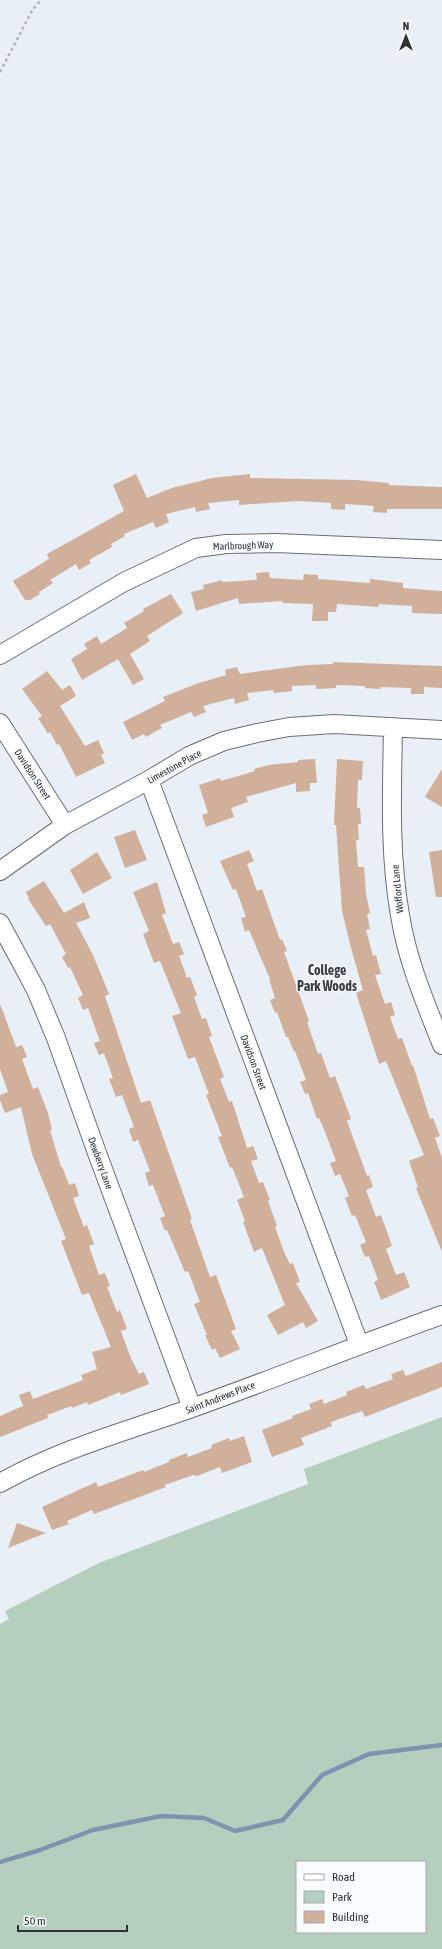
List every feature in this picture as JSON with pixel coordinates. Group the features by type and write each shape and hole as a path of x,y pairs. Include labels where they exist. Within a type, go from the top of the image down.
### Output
{"street":[{"name":"Marlbrough Way","path":"0,655 124,582 196,548 226,544 276,543 442,550"},
{"name":"Davidson Street","path":"0,723 65,825"},
{"name":"Limestone Place","path":"0,871 65,825 149,780 189,756 224,741 289,727 334,724 442,730"},
{"name":"Wofford Lane","path":"393,727 392,818 395,878 400,915 408,952 442,1044"},
{"name":"Davidson Street","path":"149,780 359,1344"},
{"name":"Dewberry Lane","path":"0,923 36,990 56,1038 192,1408"},
{"name":"Saint Andrews Place","path":"0,1483 85,1444 192,1408 359,1344 442,1315"}],"path":[{"path":"0,72 33,9 41,0"}],"green space":[{"path":"442,1417 442,1949 0,1949 0,1624 9,1619 5,1611 99,1563 308,1484 304,1469"}],"building":[{"path":"136,474 147,498 172,488 212,478 250,474 250,478 356,480 389,483 389,485 442,487 442,509 387,509 387,513 373,512 374,506 345,504 345,510 331,509 331,503 299,501 239,505 239,500 208,503 210,509 196,512 195,507 166,514 169,522 156,528 153,522 124,534 125,536 111,544 112,547 89,560 91,563 79,570 76,564 50,580 53,583 39,592 40,594 30,600 25,600 13,581 49,559 47,554 124,511 113,485"},
{"path":"269,572 270,578 303,580 304,574 318,575 318,579 370,583 370,579 403,583 403,588 442,591 442,614 412,613 412,606 379,604 378,607 337,604 336,612 328,612 328,621 312,621 313,604 282,603 283,601 239,604 238,598 196,611 191,592 204,589 203,585 222,580 222,582 257,580 256,573"},
{"path":"171,594 183,613 147,636 150,641 130,654 144,679 133,685 118,659 82,680 71,659 87,649 84,644 97,636 101,644 127,628 124,623 144,611 143,609"},
{"path":"333,662 442,666 442,688 424,687 424,694 411,694 411,688 381,687 380,689 365,688 365,686 336,685 336,688 316,689 316,685 292,686 292,691 274,693 273,690 247,693 249,700 235,704 234,698 203,706 206,712 194,717 191,712 160,725 162,728 146,737 144,734 132,740 123,722 165,701 163,697 196,684 226,675 225,670 237,667 240,674 307,665 333,664"},
{"path":"47,671 62,690 70,685 76,696 60,706 85,746 98,740 104,753 101,755 105,763 76,777 59,744 57,745 50,732 48,734 38,718 42,716 22,689"},
{"path":"315,759 317,783 310,783 310,791 296,792 296,783 246,797 248,802 231,808 234,817 206,827 202,815 208,813 199,785 220,778 221,781 255,771 254,769 269,765 298,762 298,760"},
{"path":"337,759 363,761 362,780 358,780 357,808 360,808 361,824 358,824 359,840 356,840 358,867 364,867 366,894 370,913 367,914 370,929 366,930 373,956 376,955 381,974 375,975 385,1004 391,1002 395,1015 390,1017 398,1039 402,1038 412,1066 413,1065 430,1119 433,1118 440,1136 435,1138 442,1158 442,1252 416,1188 418,1187 409,1161 424,1155 386,1061 379,1064 356,993 363,990 342,911 336,825 334,825"},
{"path":"442,769 442,807 425,797"},
{"path":"135,830 147,860 125,868 114,837"},
{"path":"249,850 254,861 247,864 257,891 262,889 280,940 282,939 287,951 284,952 309,1021 307,1022 318,1054 321,1053 330,1078 335,1076 351,1119 347,1121 367,1176 369,1175 373,1187 366,1190 376,1217 381,1215 392,1246 386,1249 396,1275 404,1272 410,1287 381,1300 374,1282 378,1280 369,1256 365,1257 360,1245 366,1242 355,1215 352,1216 345,1198 349,1196 340,1174 335,1176 330,1163 336,1161 319,1118 317,1119 308,1093 305,1094 300,1082 306,1080 295,1051 294,1052 288,1037 286,1037 277,1012 275,1013 270,1000 275,998 270,979 249,930 245,932 241,918 246,917 236,889 233,890 220,861"},
{"path":"442,850 442,897 436,897 429,852"},
{"path":"97,852 112,878 83,894 70,870"},
{"path":"44,881 64,913 84,902 90,918 76,923 93,955 109,994 105,996 141,1103 150,1100 192,1219 190,1220 210,1277 216,1275 236,1329 231,1331 240,1349 220,1358 215,1348 212,1350 205,1335 207,1335 194,1304 200,1302 188,1271 185,1272 167,1230 165,1231 160,1218 165,1216 153,1185 149,1186 145,1173 150,1171 138,1140 133,1142 129,1129 134,1127 122,1095 116,1097 109,1079 113,1078 104,1053 99,1055 94,1043 100,1041 88,1008 83,1010 78,998 83,995 70,967 68,968 62,957 66,954 50,924 46,926 28,899 29,898 26,892"},
{"path":"157,882 166,913 162,915 173,944 179,942 184,954 179,956 187,978 190,977 197,995 194,997 202,1019 206,1018 212,1036 209,1037 224,1077 220,1079 229,1102 232,1101 247,1148 253,1146 258,1159 251,1161 259,1183 263,1182 270,1200 268,1201 277,1226 275,1227 284,1252 290,1264 293,1263 300,1282 296,1283 318,1321 306,1328 303,1322 278,1335 267,1315 285,1305 262,1248 254,1252 237,1200 244,1197 232,1167 230,1168 218,1137 222,1136 206,1095 209,1094 195,1057 188,1059 172,1016 181,1013 160,961 154,963 143,934 149,931 133,892"},
{"path":"0,1006 16,1047 22,1045 27,1057 22,1059 33,1089 38,1087 48,1113 52,1130 50,1130 61,1167 62,1166 69,1185 75,1183 79,1196 73,1198 84,1227 87,1225 94,1244 89,1246 99,1275 105,1273 110,1286 107,1287 117,1312 120,1310 127,1329 121,1331 130,1356 139,1374 144,1372 149,1384 121,1395 120,1392 88,1405 87,1402 72,1408 71,1406 47,1415 48,1418 0,1437 0,1416 23,1406 19,1395 30,1391 33,1399 83,1380 81,1375 97,1369 92,1352 111,1347 89,1293 82,1295 61,1241 66,1239 32,1154 21,1107 5,1113 0,1100 0,1095 8,1092 0,1069"},
{"path":"442,1362 442,1387 365,1417 362,1411 331,1422 332,1426 301,1438 304,1445 272,1457 262,1430 311,1409 309,1404 322,1399 324,1404 347,1395 346,1392 364,1385 366,1389 393,1379 391,1374 403,1370 406,1376"},
{"path":"244,1436 252,1462 222,1473 220,1467 197,1476 193,1475 165,1485 166,1487 94,1514 92,1510 67,1521 69,1524 52,1530 42,1507 96,1482 98,1487 143,1470 144,1472 187,1453 188,1457 212,1448 211,1445 229,1438 230,1441"},
{"path":"17,1523 46,1533 8,1548"}],"waterway":[{"path":"0,1862 40,1850 93,1830 161,1816 204,1818 235,1831 283,1820 322,1775 369,1754 442,1745"}],"district":[{"name":"College Park Woods","path":"327,978"}]}
